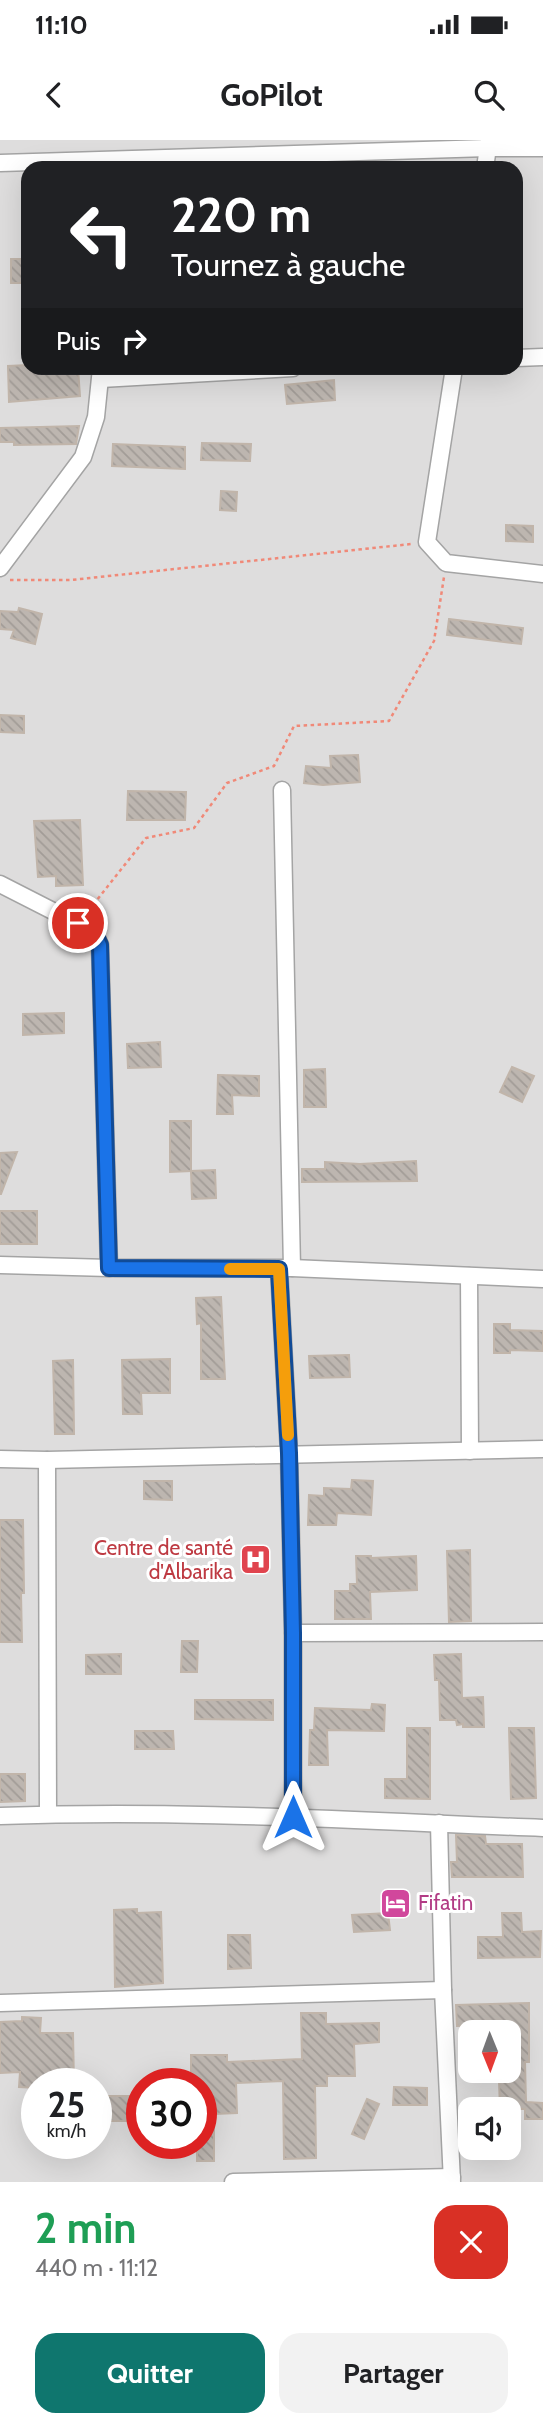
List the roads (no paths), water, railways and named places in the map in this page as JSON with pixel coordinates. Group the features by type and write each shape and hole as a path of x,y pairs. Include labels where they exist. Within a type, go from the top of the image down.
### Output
{"street":[{"path":"163,161 489,144 543,148"},
{"path":"0,163 21,163"},
{"path":"523,358 543,357"},
{"path":"0,568 83,457 96,417 101,375"},
{"path":"453,375 427,542 446,563 543,574"},
{"path":"282,790 285,1269 293,1633 293,1817"},
{"path":"0,884 94,932 100,945 109,1268"},
{"path":"0,1265 285,1269 543,1279"},
{"path":"469,1276 470,1451"},
{"path":"0,1459 543,1448"},
{"path":"47,1460 48,1814"},
{"path":"293,1633 543,1632"},
{"path":"0,1816 48,1814 293,1817 543,1828"},
{"path":"233,2182 452,2179 439,1823"},
{"path":"0,2003 443,1990"}],"place":[{"name":"Centre de santé d'Albarika","path":"256,1560"},
{"name":"Fifatin","path":"395,1903"}]}
